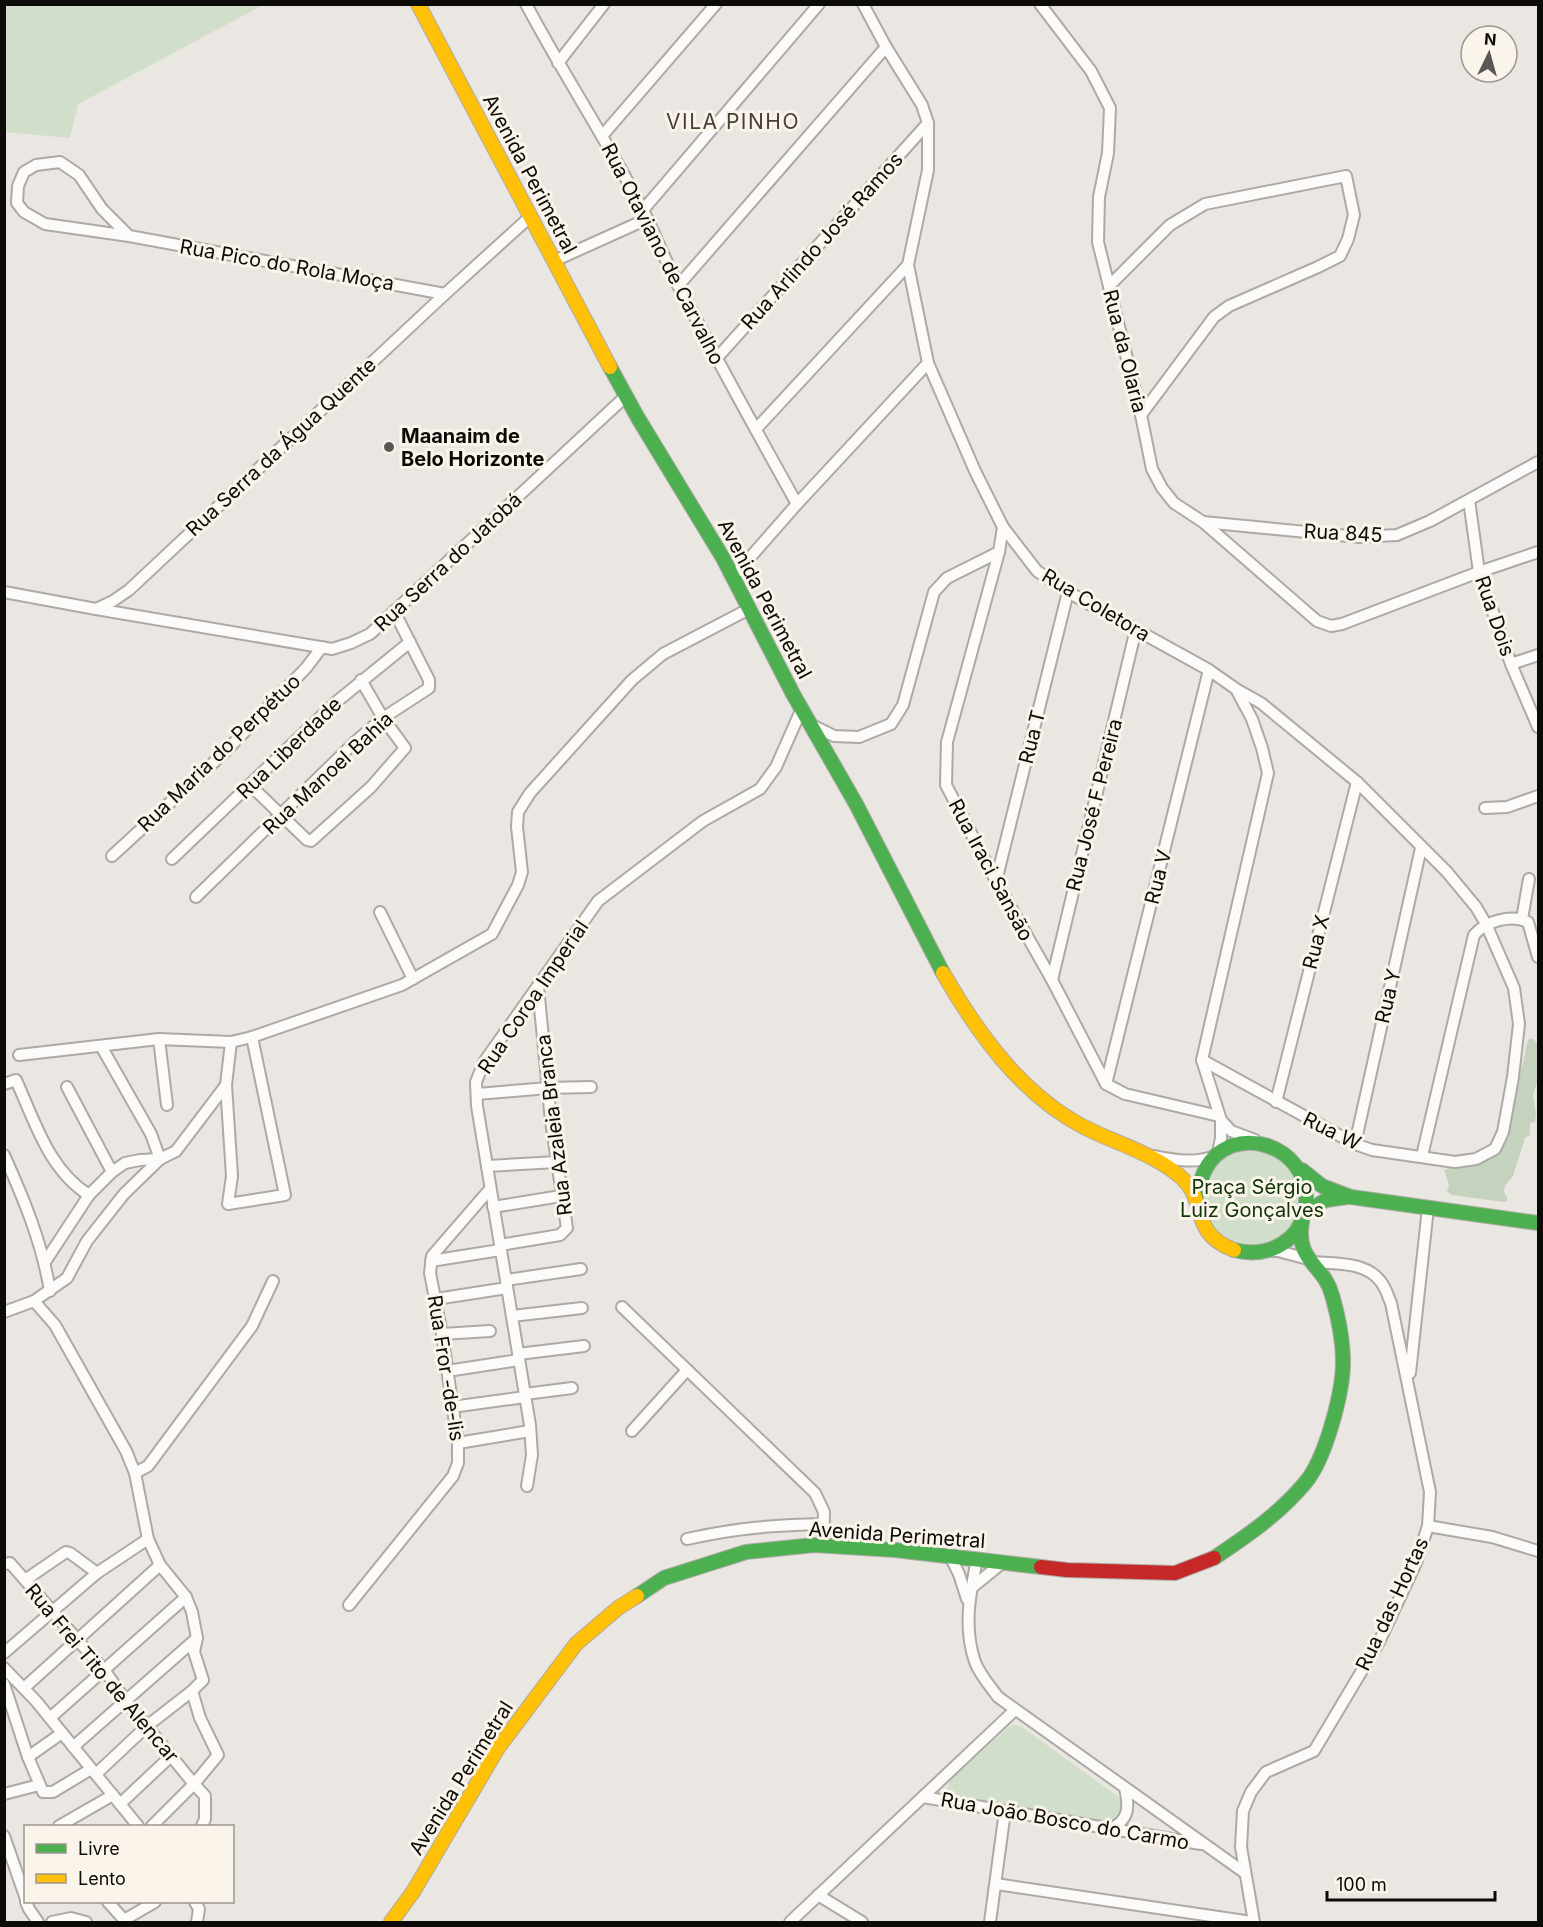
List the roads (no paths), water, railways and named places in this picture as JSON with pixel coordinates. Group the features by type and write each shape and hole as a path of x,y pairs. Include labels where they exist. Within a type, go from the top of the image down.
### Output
{"street":[{"name":"Avenida Perimetral","path":"418,4 626,396 733,577 801,708 855,802 938,963 970,1019 1005,1065 1056,1108 1080,1124 1141,1153 1181,1178 1196,1196"},
{"name":"Rua Otaviano de Carvalho","path":"526,4 645,214 678,286 716,359 797,504"},
{"path":"558,63 604,4"},
{"path":"602,136 716,4"},
{"path":"554,261 645,214 819,4"},
{"name":"Rua Coletora","path":"863,4 886,48 922,105 928,123 928,170 908,265 928,363 975,471 1003,527 1037,571 1068,592 1209,670 1236,689 1262,748 1268,774 1202,1060 1220,1118 1221,1138 1217,1154"},
{"name":"Rua da Olaria","path":"1040,4 1091,71 1110,108 1108,153 1099,197 1098,242 1152,469 1162,488 1174,503 1203,522 1317,621 1330,626 1342,624 1479,572"},
{"path":"678,286 886,48"},
{"name":"Rua Arlindo José Ramos","path":"716,359 928,123"},
{"name":"Rua Pico do Rola Moça","path":"129,236 102,209 79,175 60,162 36,165 24,172 18,186 17,203 24,213 45,224 129,236 445,294"},
{"path":"1109,286 1170,225 1206,204 1346,176 1354,215 1348,239 1340,256 1229,306 1214,317 1141,415"},
{"name":"Rua Serra da Água Quente","path":"96,609 129,590 531,216"},
{"path":"756,429 908,265"},
{"path":"733,577 797,504 928,363"},
{"name":"Rua Serra do Jatobá","path":"96,609 332,649 351,643 370,634 626,396"},
{"name":"Rua 845","path":"1203,522 1359,537 1397,535 1430,521 1538,461"},
{"name":"Rua Dois","path":"1469,500 1479,572 1511,664 1539,727"},
{"name":"Rua Iraci Sansão","path":"1003,527 999,552 947,742 946,785 1106,1084"},
{"path":"811,725 834,736 859,737 891,724 903,705 934,592 947,578 999,552"},
{"path":"1479,572 1539,552"},
{"path":"4,592 96,609"},
{"name":"Rua T","path":"996,881 1068,592"},
{"path":"19,1055 159,1039 231,1042 252,1037 402,985 492,934 518,885 522,872 517,827 518,812 530,793 632,680 663,654 749,609"},
{"name":"Rua Manoel Bahia","path":"196,897 356,741 383,718 429,688 429,680 394,611"},
{"name":"Rua José F Pereira","path":"1052,980 1136,629"},
{"name":"Rua Liberdade","path":"172,860 361,680 410,642"},
{"name":"Rua Maria do Perpétuo","path":"112,856 225,752 306,668 322,647"},
{"path":"1511,664 1539,655"},
{"name":"Rua V","path":"1106,1084 1209,670"},
{"path":"250,785 307,840 315,839 371,787 405,748 383,718 361,680"},
{"path":"1236,689 1261,703 1357,782 1447,872 1476,907 1486,924"},
{"name":"Rua Coroa Imperial","path":"527,1486 532,1455 530,1431 477,1106 476,1082 484,1062 598,901 703,821 760,789 776,767 801,708"},
{"name":"Rua X","path":"1276,1102 1357,782"},
{"path":"1485,808 1507,807 1539,796"},
{"name":"Rua Y","path":"1355,1144 1421,848"},
{"path":"1522,919 1529,879"},
{"path":"380,912 413,979"},
{"path":"1422,1156 1474,935 1486,924 1511,918 1522,919 1528,922 1539,957"},
{"name":"Rua W","path":"1202,1060 1355,1144 1372,1150 1455,1162 1476,1159 1495,1149 1503,1132 1513,1077 1519,1024 1514,988 1486,924"},
{"name":"Rua Azaleia Branca","path":"500,1247 560,1234 567,1228 548,1088 538,987"},
{"path":"231,1042 226,1085 232,1176 228,1204 285,1195 252,1037"},
{"path":"159,1039 167,1105"},
{"path":"101,1046 151,1134 160,1159"},
{"path":"4,1084 16,1080 46,1147 59,1168 74,1186 89,1195"},
{"path":"1106,1084 1125,1094 1220,1118 1231,1131 1284,1152 1299,1168 1322,1186 1351,1197 1539,1222"},
{"path":"4,1312 34,1301 67,1278 87,1241 124,1194 160,1159 176,1151 226,1085"},
{"path":"67,1087 112,1172"},
{"path":"477,1094 591,1087"},
{"path":"1263,1143 1248,1142 1232,1146 1217,1154 1202,1174 1196,1196 1198,1213 1205,1228 1216,1241 1231,1249 1247,1253 1278,1251 1309,1260"},
{"name":"Avenida Perimetral","path":"1141,1153 1183,1161 1197,1161 1217,1154"},
{"path":"4,1155 27,1206 45,1262 50,1291"},
{"path":"45,1262 89,1195 112,1172 125,1164 140,1160 160,1159"},
{"path":"487,1166 557,1162"},
{"path":"1264,1252 1280,1246 1293,1236 1304,1217 1308,1197 1306,1182 1299,1168"},
{"path":"490,1189 432,1256 431,1261 500,1247"},
{"path":"494,1207 561,1196"},
{"path":"1304,1217 1326,1200 1351,1197"},
{"path":"1409,1382 1428,1208"},
{"name":"Avenida Perimetral","path":"391,1923 413,1892 498,1748 576,1644 618,1608 664,1578 746,1552 823,1546 950,1556 1067,1570 1175,1573 1212,1559 1276,1514 1307,1481 1324,1449 1343,1365 1341,1337 1332,1294 1328,1283 1309,1260 1300,1240 1304,1217"},
{"name":"Rua das Hortas","path":"1253,1923 1241,1847 1243,1811 1251,1792 1266,1772 1314,1751 1378,1642 1416,1563 1428,1526 1430,1492 1391,1303 1382,1283 1370,1270 1309,1260"},
{"name":"Rua Fror -de-lis","path":"349,1605 453,1476 458,1463 458,1443 442,1334 430,1273 431,1261"},
{"path":"436,1299 581,1269"},
{"path":"135,1473 148,1466 252,1326 273,1281"},
{"path":"4,1794 41,1789 53,1792 93,1772 203,1680 194,1652 197,1638 192,1612 186,1597 160,1565 148,1539 135,1473 126,1451 55,1325 34,1301"},
{"path":"622,1307 815,1493 824,1512 823,1546"},
{"path":"512,1316 582,1308"},
{"path":"442,1334 490,1331"},
{"path":"447,1371 584,1346"},
{"path":"632,1431 687,1370"},
{"path":"452,1407 572,1388"},
{"path":"458,1443 530,1431"},
{"path":"687,1539 726,1530 768,1525 824,1524"},
{"path":"1428,1526 1492,1537 1539,1551"},
{"path":"4,1653 97,1573 148,1539"},
{"path":"26,1580 66,1552 97,1573"},
{"path":"950,1556 968,1603"},
{"path":"977,1559 968,1603 968,1631 975,1663 998,1697 1245,1873"},
{"path":"970,1589 1002,1563"},
{"name":"Rua Frei Tito de Alencar","path":"7,1564 26,1580 105,1671 126,1701 205,1796 203,1825"},
{"path":"24,1688 160,1565"},
{"path":"50,1718 186,1597"},
{"path":"73,1747 197,1638"},
{"path":"4,1668 50,1718 116,1800 133,1825"},
{"path":"4,1684 41,1789"},
{"path":"154,1825 194,1784 218,1755 200,1718 192,1691"},
{"path":"790,1923 1015,1710"},
{"path":"28,1757 62,1733"},
{"path":"61,1825 116,1800 171,1756"},
{"path":"1110,1828 1117,1826 1125,1817 1129,1804 1125,1788"},
{"name":"Rua João Bosco do Carmo","path":"923,1797 1206,1844"},
{"path":"990,1923 1005,1811"},
{"path":"4,1836 24,1894"},
{"path":"996,1884 1253,1923"},
{"path":"818,1895 862,1923"},
{"path":"28,1903 38,1923"},
{"path":"109,1903 125,1921 153,1903"},
{"path":"196,1903 199,1909 196,1922"},
{"path":"52,1923 70,1918 87,1923"}],"place":[{"name":"Maanaim de Belo Horizonte","path":"389,447"}],"district":[{"name":"VILA PINHO","path":"733,122"}],"park label":[{"name":"Praça Sérgio Luiz Gonçalves","path":"1252,1198"}]}
